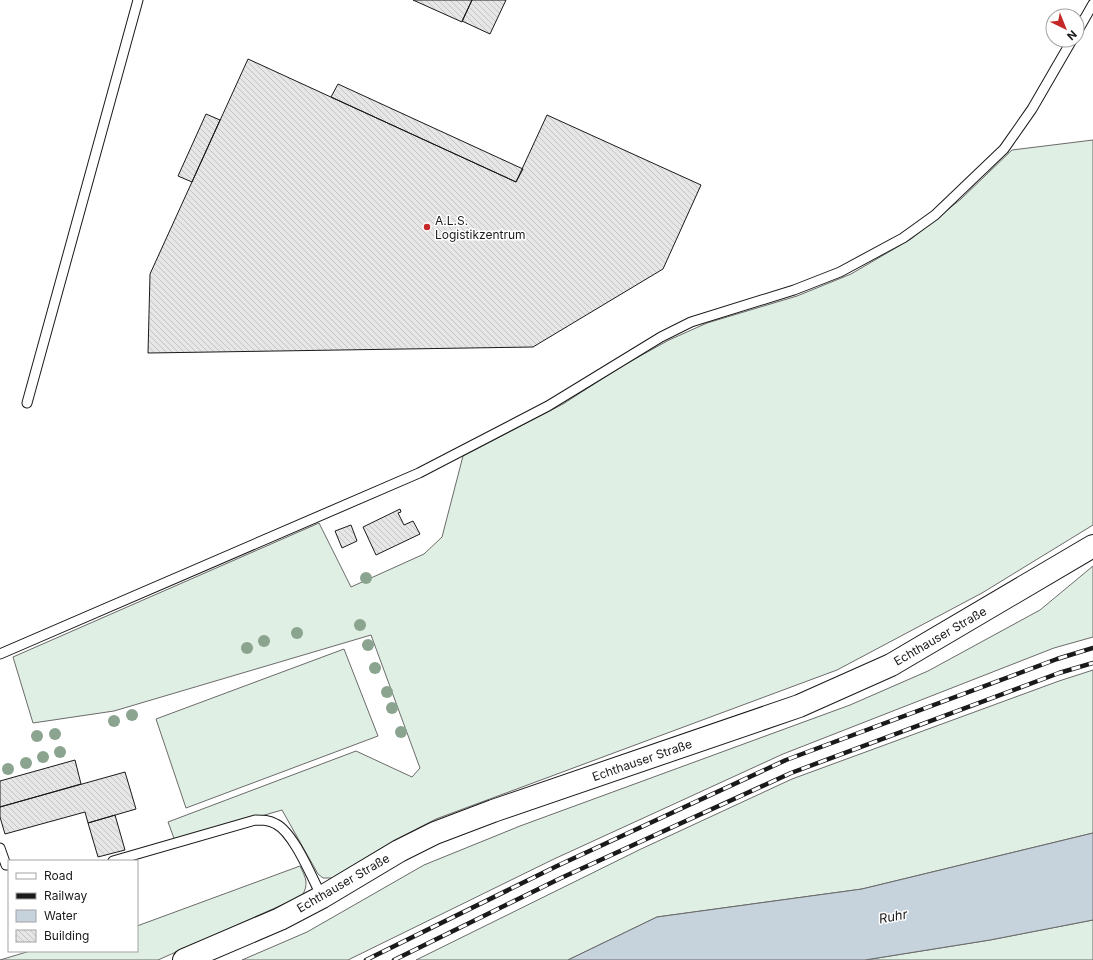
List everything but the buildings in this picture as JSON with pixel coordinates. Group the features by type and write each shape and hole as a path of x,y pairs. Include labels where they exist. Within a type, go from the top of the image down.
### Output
{"main road":[{"name":"Echthauser Straße","path":"184,960 280,919 322,897 399,851 462,822 799,706 884,668 1093,546"}],"lane":[{"path":"27,403 138,0"},
{"path":"1085,18 1093,4"},
{"path":"0,654 419,473 548,406 660,337 691,322 794,290 840,272 903,238 935,215 1004,149 1032,109 1067,48"},
{"path":"116,860 255,820 268,820 277,824 292,840 322,897"},
{"path":"0,848 6,865 8,865"}],"green space":[{"path":"1093,140 1093,525 982,593 837,670 436,819 393,841 332,878 323,878 318,874 282,810 175,841 168,822 356,751 412,777 420,768 371,635 114,711 33,723 13,657 319,523 351,587 424,554 442,537 463,456 563,404 622,366 669,340 707,323 797,296 851,274 911,239 961,199 1012,150"},
{"path":"1093,566 1093,637 1054,648 783,754 554,859 348,960 242,960 307,932 424,865 520,826 850,705 928,671 1040,610"},
{"path":"344,649 378,736 186,808 156,719"},
{"path":"1093,670 1093,833 862,889 657,917 568,960 416,960 641,849 792,779 1059,681"},
{"path":"300,866 304,874 306,884 302,896 158,960 0,960 27,952 138,952 138,926"},
{"path":"1093,920 1093,960 865,960 990,940"}],"water":[{"name":"Ruhr","path":"1093,833 1093,920 990,940 865,960 568,960 657,917 862,889"}],"railway":[{"path":"366,960 557,866 786,760 1057,659 1093,648"},
{"path":"394,960 561,878 791,773 1059,673 1093,663"}],"place":[{"name":"A.L.S. Logistikzentrum","path":"427,227"}]}
